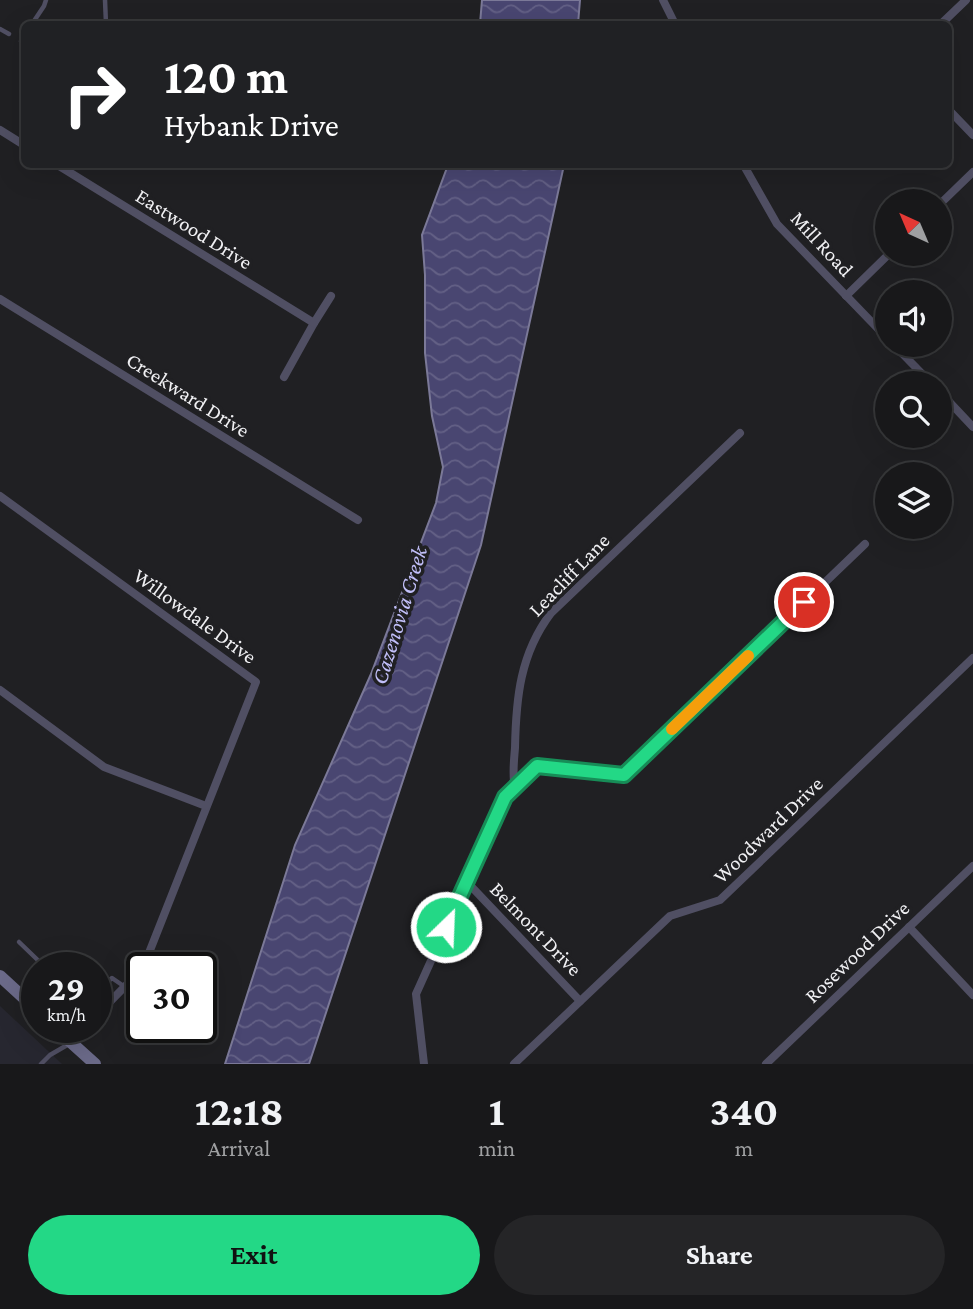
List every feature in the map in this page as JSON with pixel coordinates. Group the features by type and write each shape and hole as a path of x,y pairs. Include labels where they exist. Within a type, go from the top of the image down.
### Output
{"main road":[{"path":"0,976 21,995"},
{"path":"72,1043 95,1064"}],"street":[{"path":"944,21 967,0"},
{"path":"666,2 674,21"},
{"path":"952,113 973,135"},
{"path":"0,130 21,143"},
{"name":"Eastwood Drive","path":"62,168 314,323"},
{"name":"Mill Road","path":"745,168 777,224 875,326"},
{"path":"952,192 973,172"},
{"path":"846,296 877,266"},
{"path":"284,377 331,296"},
{"name":"Creekward Drive","path":"0,299 358,520"},
{"path":"906,357 919,371"},
{"path":"952,405 973,427"},
{"name":"Leacliff Lane","path":"515,787 516,707 526,658 540,628 551,613 740,433"},
{"name":"Willowdale Drive","path":"0,496 256,682 150,952"},
{"path":"424,1064 416,995 505,797 537,766 624,775 865,544"},
{"name":"Woodward Drive","path":"514,1064 670,916 720,900 973,658"},
{"path":"0,690 104,767 206,806"},
{"name":"Rosewood Drive","path":"766,1064 973,866"},
{"name":"Belmont Drive","path":"467,882 580,1001"},
{"path":"909,928 973,995"},
{"name":"Willowdale Drive","path":"112,999 125,987"}],"lane":[{"path":"34,21 46,0"},
{"path":"105,0 106,21"},
{"path":"0,29 9,34"},
{"path":"19,942 29,952"},
{"path":"112,978 125,987"},
{"path":"41,1064 69,1043"}],"shaded area":[{"path":"0,1006 21,1026 21,1043 40,1043 62,1064 0,1064"}],"water":[{"path":"482,0 580,0 578,21 480,21"},
{"name":"Cazenovia Creek","path":"447,168 563,168 481,545 309,1064 225,1064 295,845 371,674 436,503 443,467 432,416 425,353 422,235"}],"slow traffic":[{"path":"672,729 748,656"}],"route":[{"path":"446,927 505,797 537,766 624,775 804,602"}]}
